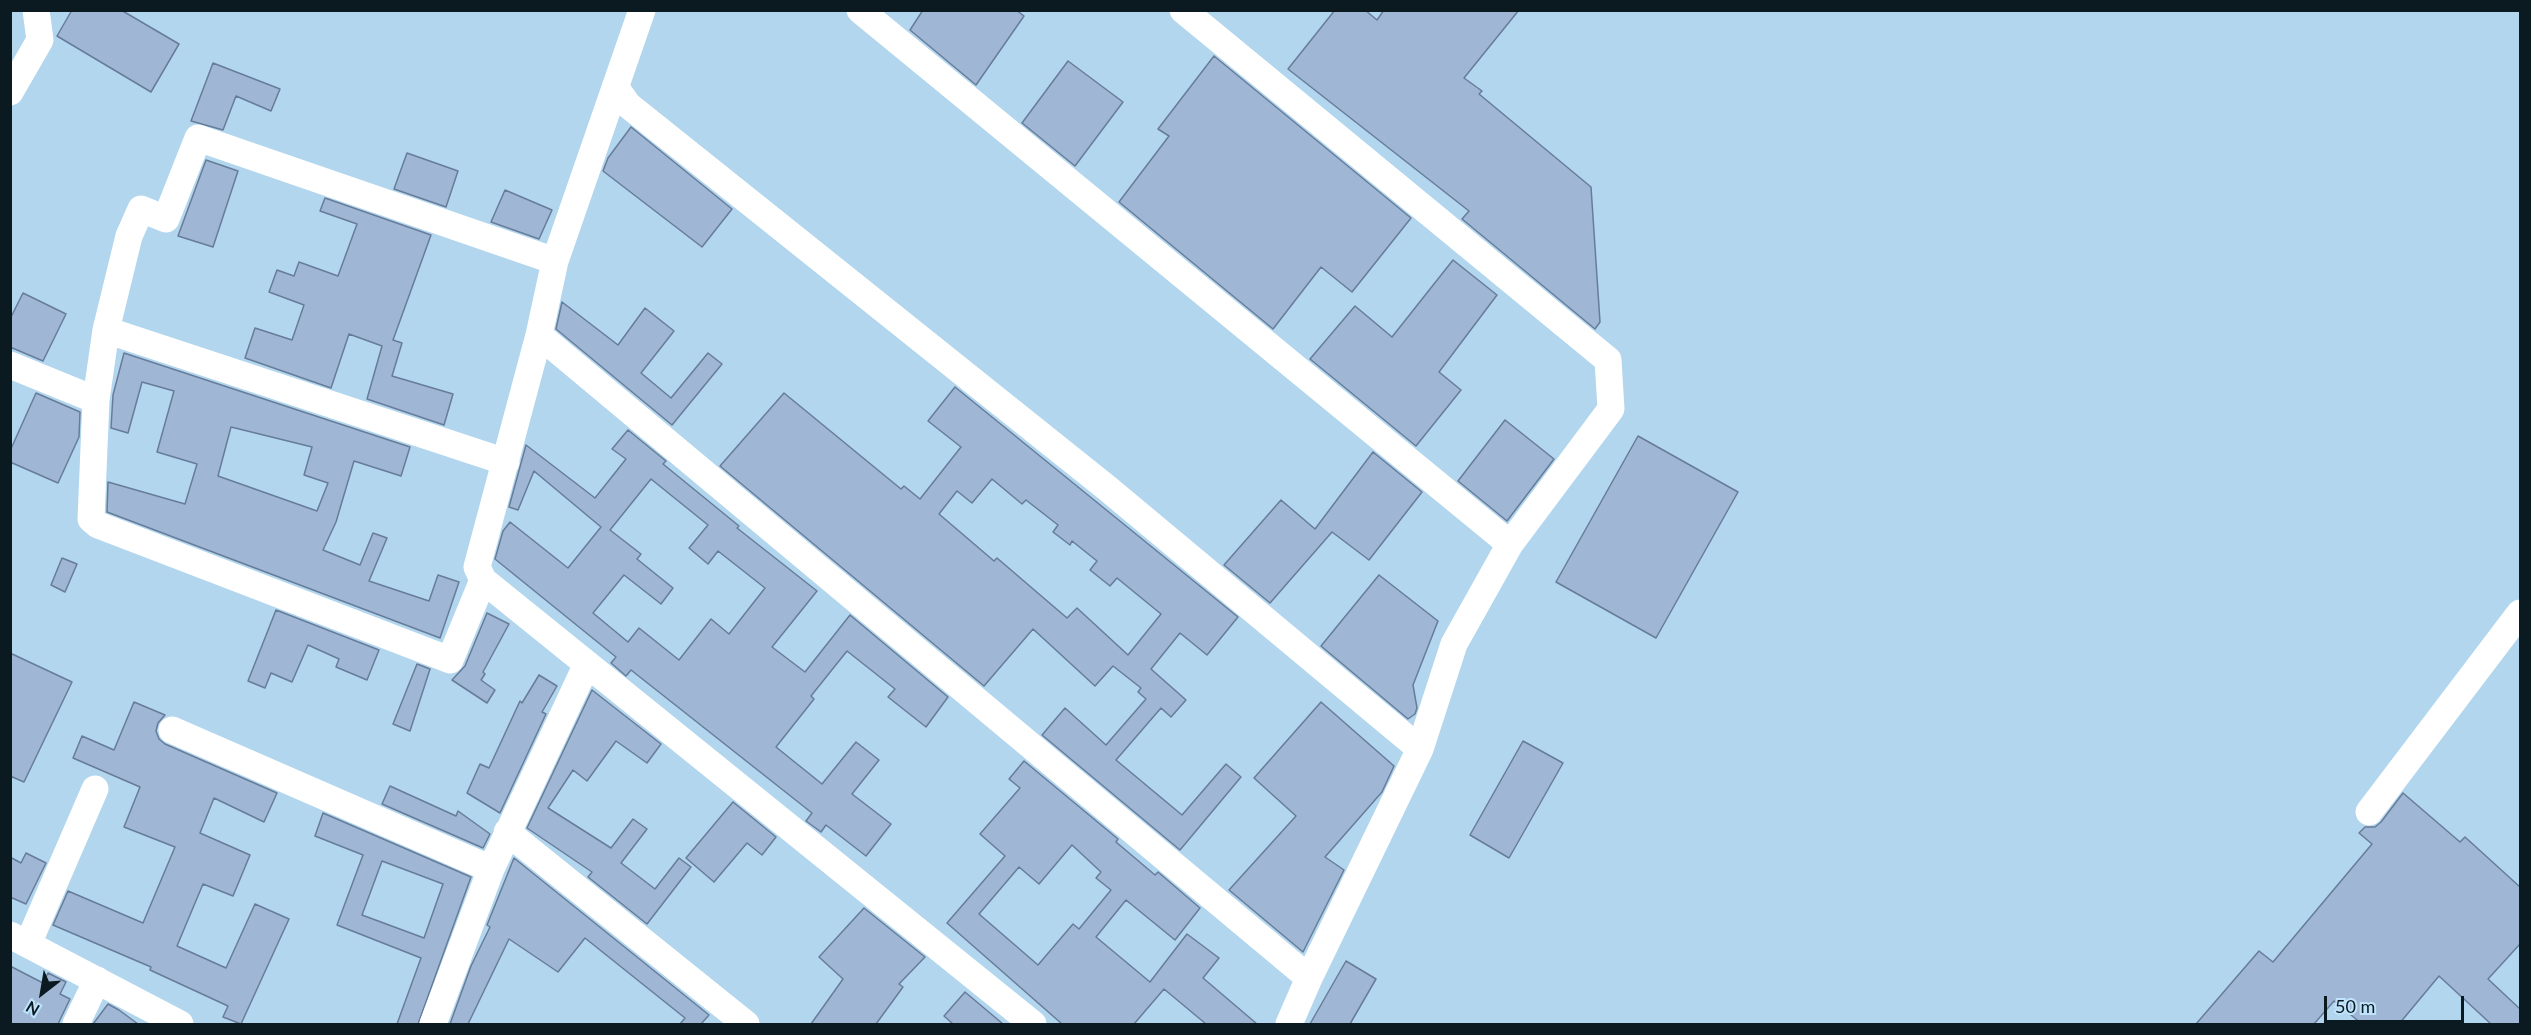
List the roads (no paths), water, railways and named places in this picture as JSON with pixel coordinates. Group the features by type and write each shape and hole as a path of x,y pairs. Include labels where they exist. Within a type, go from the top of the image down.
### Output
{"street":[{"path":"10,92 40,40 36,10"},
{"path":"642,10 555,261 506,462 477,567 483,580 1033,1024"},
{"path":"860,10 1510,544"},
{"path":"1183,10 1608,360 1611,409 1510,544 1454,644 1420,749 1289,1024"},
{"path":"616,88 628,105 1107,488 1420,749"},
{"path":"483,580 450,660 98,525 91,519 96,400 106,330 129,236 141,210 166,219 198,138 555,261"},
{"path":"106,330 506,462"},
{"path":"538,335 1309,978"},
{"path":"10,364 96,400"},
{"path":"2370,812 2520,613"},
{"path":"433,1024 491,869 587,664"},
{"path":"172,730 491,869"},
{"path":"95,789 19,939 180,1024"},
{"path":"507,832 746,1024"},
{"path":"76,1024 97,980"}]}
